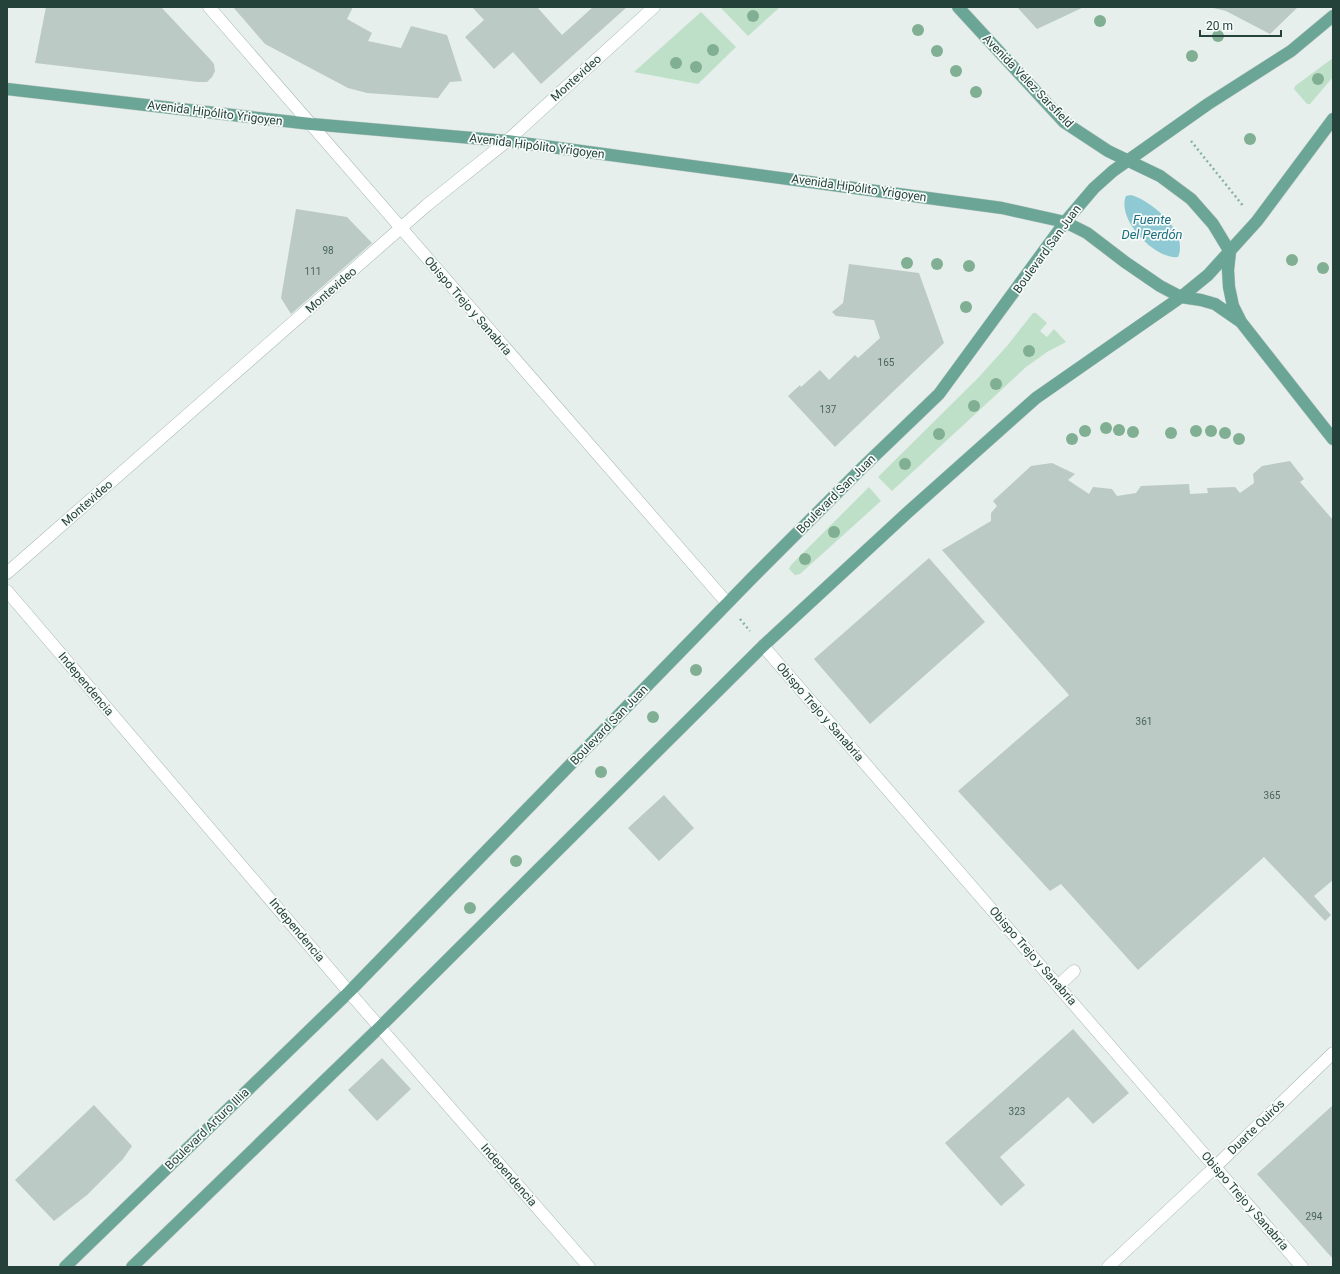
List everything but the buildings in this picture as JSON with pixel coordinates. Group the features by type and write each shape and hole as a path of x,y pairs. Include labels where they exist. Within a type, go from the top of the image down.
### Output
{"main road":[{"name":"Avenida Vélez Sarsfield","path":"958,7 1064,122 1088,140 1128,162 1160,176 1191,199 1213,224 1230,252"},
{"name":"Boulevard San Juan","path":"349,992 727,603 863,467 939,394 1065,222 1098,185 1113,171 1128,162 1208,104 1290,51 1333,16"},
{"name":"Avenida Hipólito Yrigoyen","path":"7,89 311,124 507,141 1002,208 1065,222"},
{"path":"132,1267 381,1026 763,646 950,473 1036,398 1181,297 1208,276 1257,221 1333,119"},
{"path":"1065,222 1087,233 1144,276 1181,297 1215,304 1241,322"},
{"path":"1230,252 1228,270 1229,287 1233,306 1241,322 1333,439"},
{"name":"Boulevard Arturo Illia","path":"64,1267 349,992"}],"street":[{"name":"Obispo Trejo y Sanabria","path":"209,7 727,603"},
{"name":"Montevideo","path":"7,573 427,205 507,141 654,7"},
{"name":"Independencia","path":"7,591 349,992 381,1026 589,1267"},
{"name":"Obispo Trejo y Sanabria","path":"763,646 1302,1267"},
{"path":"1058,986 1074,971"},
{"name":"Duarte Quirós","path":"1108,1267 1215,1167 1333,1053"}],"path":[{"path":"1190,140 1244,207"},
{"path":"727,603 763,646"}],"green space":[{"path":"720,7 780,7 748,36"},
{"path":"701,12 736,47 698,84 634,72"},
{"path":"1333,58 1333,77 1310,104 1307,104 1294,89 1295,86"},
{"path":"1033,313 1036,313 1047,323 1040,331 1047,337 1054,329 1066,342 1047,352 1026,367 892,491 878,477 978,378 1007,346"},
{"path":"869,487 881,501 800,574 795,575 789,569 791,565"}],"water":[{"name":"Fuente Del Perdón","path":"1131,195 1140,198 1149,204 1174,228 1180,247 1178,257 1169,256 1159,252 1149,245 1132,226 1124,205 1126,196"}]}
